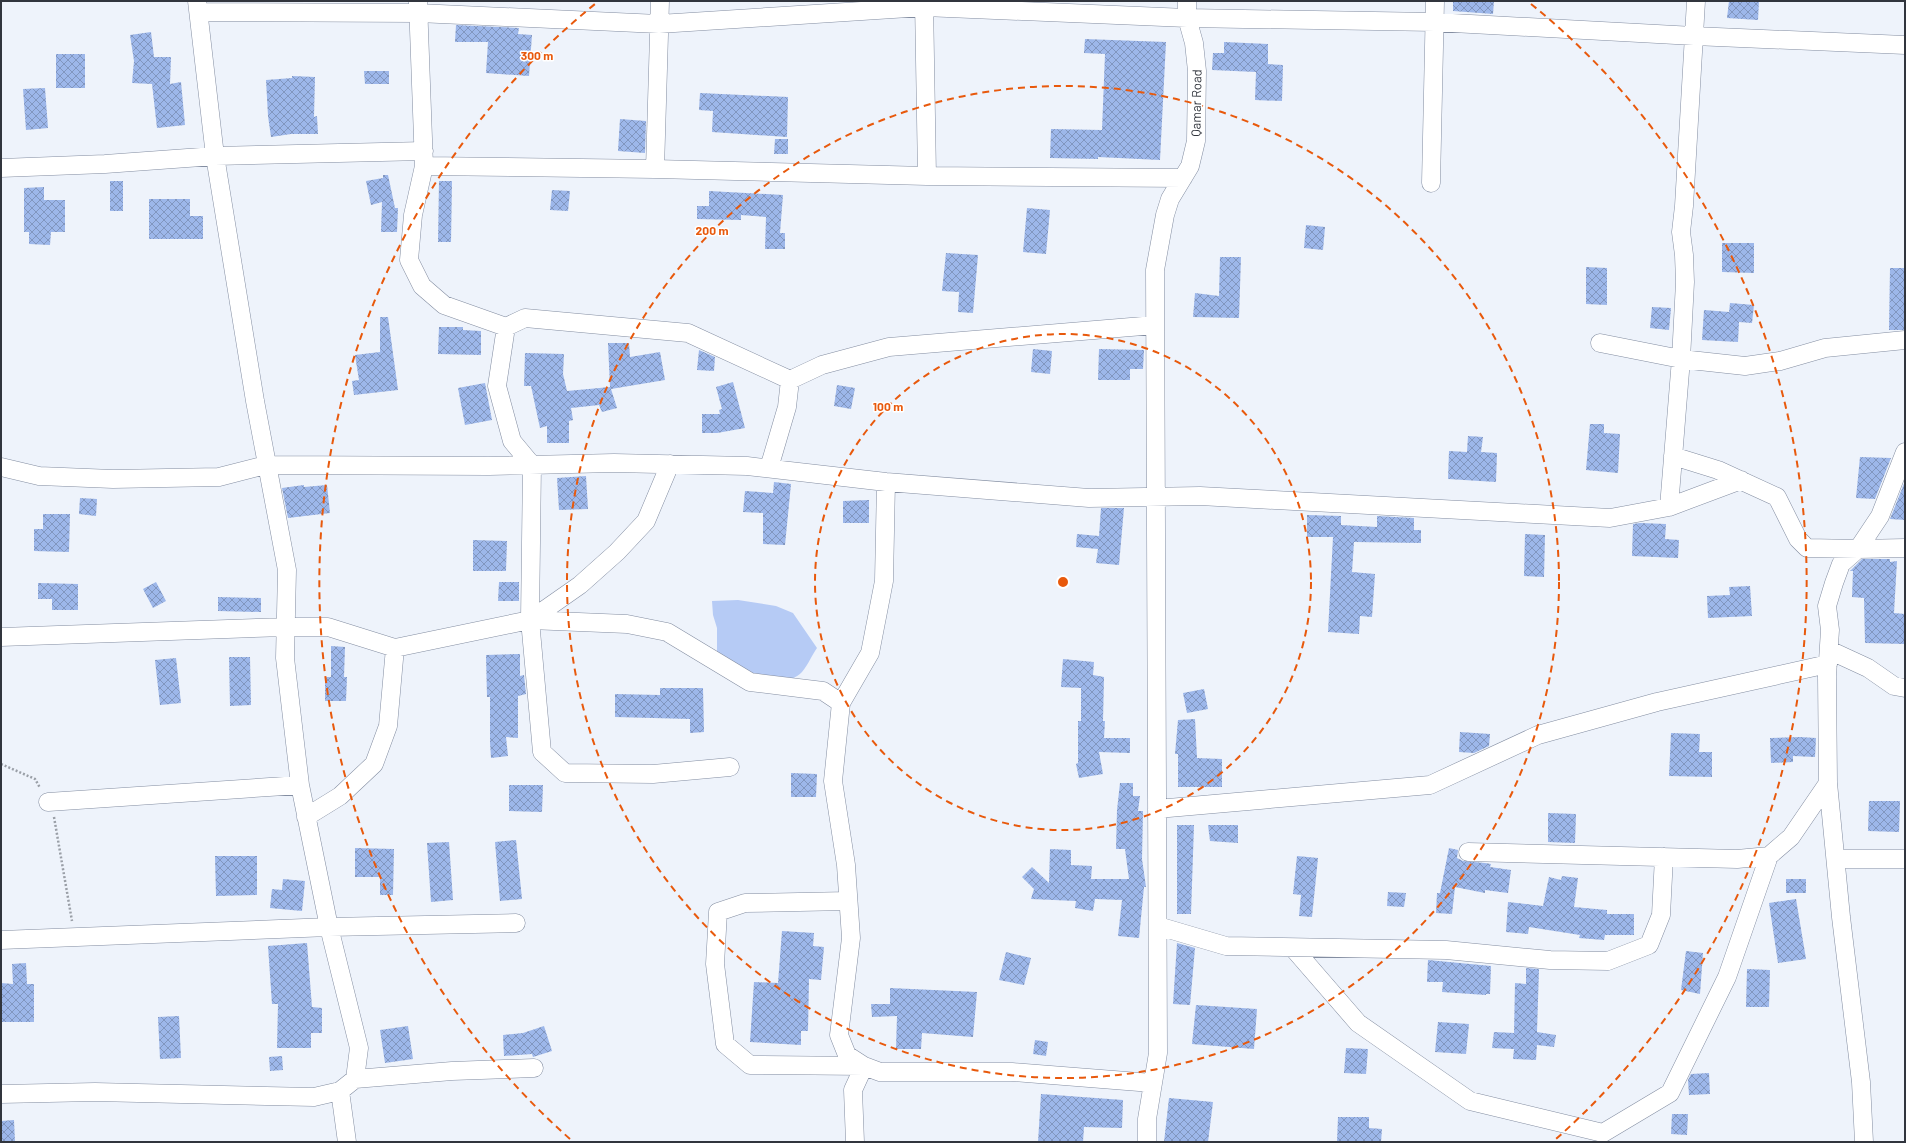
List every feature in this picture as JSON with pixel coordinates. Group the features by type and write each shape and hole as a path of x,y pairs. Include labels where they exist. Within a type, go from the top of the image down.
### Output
{"street":[{"path":"655,169 660,1"},
{"path":"1431,183 1435,1"},
{"path":"1670,508 1685,282 1681,232 1696,1"},
{"path":"924,4 927,176"},
{"path":"355,1079 359,1048 329,927 300,785 285,658 287,570 266,465 215,156 199,6 418,7 660,24 924,4 1187,10 1694,36 1905,45"},
{"path":"418,7 424,159 413,215 409,260 422,286 444,305 506,327 525,318 688,333 790,380 822,365 889,347 1155,325"},
{"name":"Qamar Road","path":"1146,1142 1147,1119 1158,1053 1155,270 1165,215 1170,199 1190,166 1196,141 1197,71 1194,43 1187,10"},
{"path":"1,168 105,164 215,156 424,159 655,169 927,176 1183,178"},
{"path":"506,327 498,386 512,441 532,465 530,620 542,752 565,773 653,774 730,766"},
{"path":"1600,343 1681,359 1745,366 1780,362 1826,348 1905,340"},
{"path":"769,468 786,407 790,380"},
{"path":"1864,1142 1861,1082 1841,917 1828,783 1828,606 1841,564 1858,550 1880,516 1905,452"},
{"path":"1674,456 1718,470 1776,497 1798,539 1807,548 1858,550 1905,548"},
{"path":"1,467 39,476 113,479 219,477 266,465 670,464 769,468 886,482 1089,498 1200,496 1610,518 1670,508 1741,480"},
{"path":"530,620 580,585 617,552 646,521 670,464"},
{"path":"886,482 884,581 870,652 841,703 833,781 846,865 851,938 839,1035 847,1055 864,1066 880,1072 1012,1072 1152,1083"},
{"path":"1,637 285,627 328,627 395,648 530,620 627,624 667,632 750,682 823,691 841,703"},
{"path":"306,817 340,796 374,764 388,726 395,648"},
{"path":"1157,809 1430,785 1538,735 1829,657 1868,668 1894,686 1905,688"},
{"path":"1293,948 1358,1023 1470,1101 1603,1133 1670,1093 1727,977 1769,856 1791,837 1828,783"},
{"path":"48,802 300,785"},
{"path":"1468,852 1737,859 1769,856"},
{"path":"1158,926 1226,946 1446,950 1550,960 1608,961 1649,945 1661,915 1664,858"},
{"path":"1836,858 1905,859"},
{"path":"848,901 745,903 718,912 715,964 725,1044 750,1065 864,1066"},
{"path":"1,940 329,927 516,923"},
{"path":"855,1142 853,1090 864,1066"},
{"path":"1,1094 95,1092 314,1097 340,1091 355,1079 534,1068"},
{"path":"340,1091 347,1142"}],"path":[{"path":"1,764 35,780 53,810 75,937"}],"water":[{"path":"738,600 776,606 793,613 817,648 802,672 793,678 783,681 772,680 748,674 717,660 717,628 713,615 712,601"}],"building":[{"path":"1453,1 1494,1 1493,14 1453,11"},
{"path":"1729,1 1759,1 1758,20 1727,18"},
{"path":"456,25 519,28 518,34 532,35 529,76 486,73 488,42 455,42"},
{"path":"151,32 154,57 171,57 170,84 181,82 185,125 157,128 152,84 132,83 134,61 130,35"},
{"path":"1085,39 1166,42 1160,160 1098,157 1098,159 1050,158 1051,129 1102,130 1105,54 1084,53"},
{"path":"1224,42 1268,44 1268,64 1283,65 1282,101 1255,100 1256,72 1212,70 1213,53 1224,53"},
{"path":"56,54 85,54 85,88 56,88"},
{"path":"364,71 389,71 389,84 365,84"},
{"path":"292,76 315,77 314,117 317,116 318,134 291,134 271,137 266,80 292,78"},
{"path":"45,88 48,128 26,130 23,89"},
{"path":"700,93 788,97 787,137 712,132 713,111 699,110"},
{"path":"620,119 646,121 645,153 618,151"},
{"path":"775,139 788,139 788,154 774,154"},
{"path":"383,175 388,175 395,208 398,208 397,232 381,232 382,202 371,205 366,181 383,178"},
{"path":"110,181 123,181 123,211 110,211"},
{"path":"439,181 452,181 451,242 438,242"},
{"path":"44,187 44,200 65,200 65,232 51,232 50,245 29,244 29,232 24,232 24,188"},
{"path":"552,190 570,191 568,211 550,210"},
{"path":"709,191 783,195 780,233 785,233 785,249 765,249 766,217 741,215 741,220 697,219 697,206 709,206"},
{"path":"149,199 190,199 190,216 203,216 203,239 149,239"},
{"path":"1027,208 1050,210 1046,254 1023,252"},
{"path":"1306,225 1325,227 1323,250 1304,248"},
{"path":"1722,243 1754,243 1754,273 1722,272"},
{"path":"946,253 978,255 973,313 958,312 959,292 942,291"},
{"path":"1220,257 1241,257 1239,318 1193,317 1195,293 1219,296"},
{"path":"1586,267 1607,268 1607,305 1586,304"},
{"path":"1890,268 1905,268 1905,330 1889,330"},
{"path":"1730,303 1754,305 1752,323 1739,322 1738,342 1702,340 1704,310 1729,312"},
{"path":"1652,307 1671,308 1669,330 1650,328"},
{"path":"380,317 388,317 398,390 354,395 352,381 359,380 355,355 380,352"},
{"path":"439,327 463,327 463,330 481,331 481,355 438,354"},
{"path":"608,343 629,343 630,357 660,352 665,380 611,389 617,408 602,412 599,405 571,408 573,420 569,421 569,443 547,443 547,426 540,428 531,386 524,386 525,353 564,354 563,374 567,391 610,387"},
{"path":"1033,349 1052,351 1050,374 1031,372"},
{"path":"1099,349 1144,350 1143,369 1130,369 1130,380 1098,380"},
{"path":"699,350 715,357 714,371 697,370"},
{"path":"733,382 745,428 717,433 702,433 702,414 720,414 719,410 722,409 716,387"},
{"path":"485,383 492,420 465,425 458,388"},
{"path":"837,385 855,388 851,409 834,406"},
{"path":"1590,424 1604,424 1604,433 1620,434 1618,473 1586,470"},
{"path":"1468,436 1483,437 1481,452 1497,453 1496,482 1448,479 1449,451 1467,452"},
{"path":"1860,457 1891,458 1875,499 1856,498"},
{"path":"586,476 588,509 559,510 557,478"},
{"path":"1905,481 1905,520 1890,519"},
{"path":"774,482 791,484 785,545 763,544 763,513 743,512 745,491 773,493"},
{"path":"304,485 304,487 327,485 330,513 288,518 282,488"},
{"path":"80,498 97,499 96,516 79,514"},
{"path":"869,500 869,523 843,523 843,501"},
{"path":"1101,508 1124,508 1119,565 1096,563 1098,549 1076,547 1077,534 1099,536"},
{"path":"43,514 70,514 69,552 34,551 34,529 43,529"},
{"path":"1307,515 1341,516 1341,525 1377,527 1377,516 1414,518 1414,530 1421,530 1421,543 1354,542 1352,572 1375,574 1372,617 1360,616 1359,634 1328,632 1333,537 1307,537"},
{"path":"1633,524 1666,524 1665,539 1679,540 1678,558 1632,556"},
{"path":"1525,534 1545,535 1544,577 1524,576"},
{"path":"473,540 507,541 506,571 473,571"},
{"path":"1862,559 1890,559 1890,562 1897,561 1894,613 1905,614 1905,644 1865,643 1864,598 1852,597 1853,571 1850,571"},
{"path":"156,582 166,601 153,608 143,589"},
{"path":"499,582 519,582 519,601 498,601"},
{"path":"38,583 78,584 78,610 52,610 52,599 38,599"},
{"path":"1750,586 1752,616 1708,618 1707,596 1730,595 1729,587"},
{"path":"218,597 261,598 261,612 218,611"},
{"path":"331,646 345,647 344,677 347,677 346,701 325,701 325,677 331,677"},
{"path":"520,654 520,676 524,675 526,694 518,696 518,738 506,737 508,756 491,758 490,697 487,697 486,655"},
{"path":"229,657 250,657 251,705 230,706"},
{"path":"176,658 181,703 160,705 155,660"},
{"path":"1063,659 1094,662 1093,675 1104,677 1104,738 1130,738 1130,753 1099,752 1103,774 1079,778 1076,764 1078,763 1078,721 1081,721 1081,688 1061,687"},
{"path":"660,688 703,688 704,732 690,733 690,719 615,717 615,694 660,695"},
{"path":"1204,689 1208,709 1187,713 1183,693"},
{"path":"1195,719 1197,758 1222,759 1222,787 1178,787 1178,754 1175,754 1178,720"},
{"path":"1460,732 1490,734 1489,746 1474,753 1459,752"},
{"path":"1671,733 1700,734 1699,752 1712,752 1712,777 1669,776"},
{"path":"1770,738 1816,738 1815,757 1793,756 1793,762 1771,763"},
{"path":"791,773 817,774 816,797 791,797"},
{"path":"1120,783 1133,783 1133,796 1140,796 1138,811 1143,811 1142,859 1146,887 1144,887 1139,938 1118,936 1122,900 1095,899 1093,911 1075,908 1076,901 1031,899 1034,889 1022,877 1032,867 1049,883 1050,849 1071,850 1071,865 1092,866 1091,879 1129,879 1125,849 1116,849 1117,810"},
{"path":"509,785 543,785 542,812 509,811"},
{"path":"1869,801 1900,801 1899,832 1868,831"},
{"path":"1548,813 1576,814 1575,843 1548,842"},
{"path":"1177,825 1194,825 1191,914 1177,914"},
{"path":"1208,825 1238,825 1238,843 1210,841"},
{"path":"516,840 522,899 500,901 495,842"},
{"path":"449,842 453,900 431,902 427,843"},
{"path":"355,848 394,849 393,895 380,895 380,877 355,877"},
{"path":"1449,848 1458,850 1457,858 1463,861 1491,864 1490,867 1511,870 1508,893 1485,890 1485,893 1455,887 1452,914 1436,913 1437,893 1440,893"},
{"path":"215,856 257,856 257,895 216,896"},
{"path":"1297,856 1318,858 1312,917 1299,916 1301,895 1293,894"},
{"path":"1562,876 1578,878 1574,907 1607,910 1607,914 1634,914 1634,935 1605,935 1604,940 1579,938 1580,935 1529,927 1528,934 1506,932 1508,902 1543,906 1549,877 1561,880"},
{"path":"283,879 305,881 302,911 270,908 272,889 282,890"},
{"path":"1786,879 1806,879 1806,893 1786,893"},
{"path":"1388,892 1406,893 1404,907 1387,906"},
{"path":"1796,899 1806,959 1778,963 1769,903"},
{"path":"782,931 814,933 813,946 824,947 821,980 809,979 808,1031 801,1031 801,1045 750,1042 754,982 778,983"},
{"path":"307,943 312,1007 322,1008 322,1033 311,1033 311,1048 277,1048 278,1004 272,1004 268,946"},
{"path":"1177,943 1195,948 1190,1005 1173,1004"},
{"path":"1686,951 1703,953 1700,994 1681,990"},
{"path":"1006,952 1031,958 1024,985 999,980"},
{"path":"1428,960 1491,966 1490,994 1442,992 1443,982 1427,982"},
{"path":"26,963 27,984 34,984 34,1022 1,1022 1,983 13,984 12,964"},
{"path":"1526,968 1539,969 1537,1032 1556,1035 1554,1047 1537,1045 1536,1060 1513,1059 1514,1049 1492,1048 1494,1032 1514,1033 1515,983 1526,984"},
{"path":"1747,969 1770,970 1769,1007 1746,1007"},
{"path":"890,988 977,992 973,1037 922,1033 921,1049 896,1049 897,1016 872,1017 871,1004 890,1004"},
{"path":"1196,1005 1257,1009 1254,1049 1192,1044"},
{"path":"179,1016 181,1058 160,1059 158,1017"},
{"path":"1438,1022 1469,1024 1466,1054 1435,1052"},
{"path":"408,1026 413,1059 385,1063 380,1030"},
{"path":"544,1026 552,1051 533,1057 532,1054 504,1056 503,1035 523,1033"},
{"path":"1035,1040 1048,1042 1046,1056 1033,1054"},
{"path":"1346,1048 1368,1049 1366,1074 1344,1073"},
{"path":"282,1056 283,1070 270,1071 269,1057"},
{"path":"1709,1073 1710,1094 1689,1095 1688,1080 1691,1074"},
{"path":"1041,1094 1123,1100 1122,1128 1084,1127 1083,1142 1038,1142"},
{"path":"1169,1098 1213,1102 1208,1142 1164,1142"},
{"path":"1672,1114 1688,1114 1687,1135 1671,1134"},
{"path":"1338,1117 1369,1117 1369,1128 1382,1129 1381,1142 1337,1142"},
{"path":"14,1120 15,1142 1,1142 1,1121"}]}
